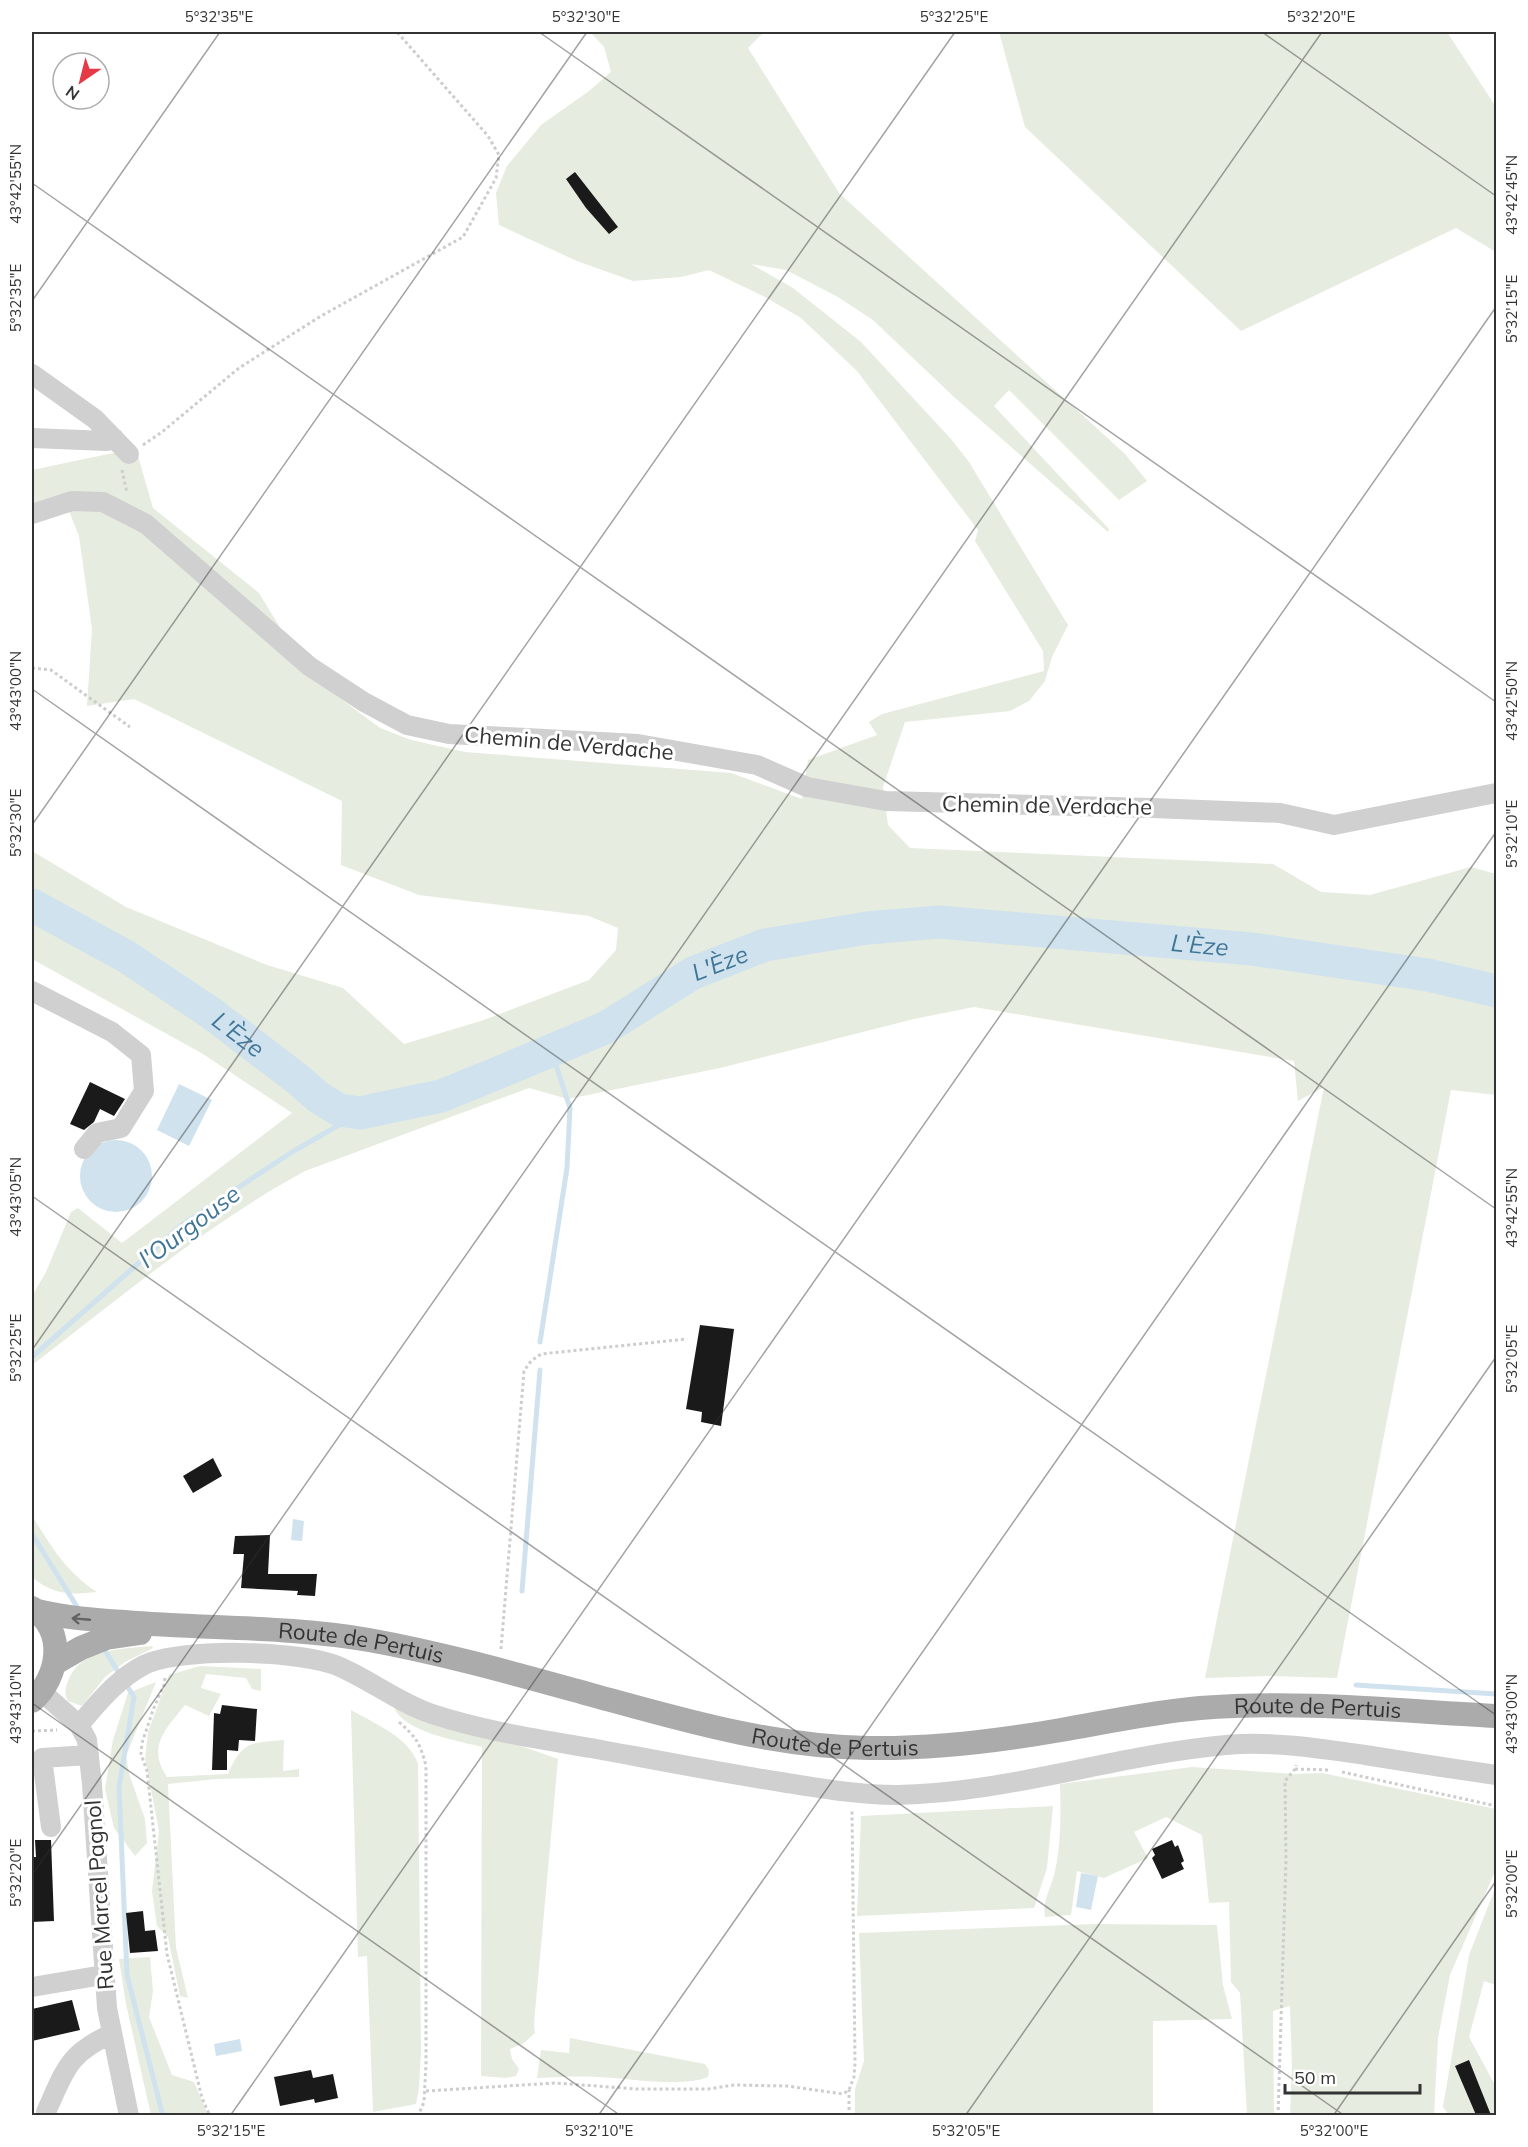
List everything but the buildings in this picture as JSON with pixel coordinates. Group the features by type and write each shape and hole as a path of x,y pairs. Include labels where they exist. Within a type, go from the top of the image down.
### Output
{"main road":[{"name":"Route de Pertuis","path":"34,1610 59,1617 182,1627 271,1629 356,1638 499,1669 685,1721 812,1744 866,1748 974,1742 1199,1708 1326,1707 1497,1716"},
{"path":"34,1610 49,1626 55,1644 55,1663 50,1679 37,1697"},
{"name":"Route de Pertuis","path":"55,1663 105,1638 182,1627"}],"street":[{"path":"32,374 95,419 129,454"},
{"path":"32,438 107,441 114,438"},
{"name":"Chemin de Verdache","path":"32,514 72,501 103,502 146,524 309,666 364,702 407,725 448,734 638,744 757,765 807,788 886,801 1280,813 1334,825 1497,793"},
{"path":"32,991 112,1032 141,1055 144,1091 121,1128 97,1133 84,1149"},
{"path":"79,1725 104,1695 124,1677 143,1666 166,1658 215,1654 306,1657 339,1666 410,1705 482,1727 766,1780 852,1793 897,1795 961,1791 1224,1745 1300,1746 1497,1775"},
{"name":"Rue Marcel Pagnol","path":"37,1697 79,1725 84,1731 89,1755 103,1975 111,2034 129,2115"},
{"path":"51,1827 37,1758 89,1755"},
{"path":"32,1987 103,1975"},
{"path":"46,2112 71,2060 79,2052 111,2034"}],"path":[{"path":"130,516 122,470 129,454 162,432 238,368 321,316 463,237 496,178 499,154 488,136 397,32"},
{"path":"32,668 51,670 130,727"},
{"path":"499,1669 524,1371 531,1361 542,1354 687,1339"},
{"path":"166,1658 164,1685 153,1710 141,1754 147,1771 167,1954 202,2098 210,2115"},
{"path":"394,1716 415,1736 426,1766 426,2091 422,2110 418,2115"},
{"path":"1278,2115 1286,1859 1285,1781 1295,1769 1300,1746"},
{"path":"1295,1769 1334,1770 1497,1806"},
{"path":"849,2115 849,2090 854,2077 855,2063 852,1793"},
{"path":"426,2091 555,2083 637,2089 708,2089 734,2085 787,2086 843,2094 849,2090"}],"shaded area":[{"path":"590,32 764,32 748,48 839,193 1125,454 1147,481 1119,500 1009,390 994,406 1109,529 1108,532 953,396 873,320 838,297 786,270 751,264 793,288 861,342 951,439 969,462 1068,625 1052,657 1045,681 1029,701 1010,711 905,722 883,787 888,825 910,848 1273,864 1321,892 1370,895 1471,867 1496,874 1496,1095 1451,1090 1337,1678 1267,1676 1205,1678 1324,1087 1298,1101 1294,1061 974,1007 914,1019 720,1068 568,1099 529,1088 305,1171 233,1214 199,1238 32,1365 32,1296 46,1272 71,1212 78,1208 122,1243 292,1113 203,1054 32,959 32,851 126,907 267,965 343,988 404,1044 481,1021 589,980 616,950 618,928 589,916 419,895 341,865 342,801 134,699 87,706 92,629 79,536 63,496 32,508 32,470 113,453 138,456 153,508 259,593 309,675 380,728 411,740 465,752 731,773 802,799 808,760 877,735 869,722 882,714 1044,671 1043,651 975,541 978,530 857,371 801,318 765,297 709,270 681,277 633,281 577,261 499,225 496,193 507,166 541,125 589,91 611,72 604,47"},
{"path":"999,32 1447,32 1496,107 1496,252 1456,228 1241,331 1025,127"},
{"path":"32,1516 68,1567 97,1592 63,1592 47,1587 32,1577"},
{"path":"152,1646 153,1648 125,1662 105,1677 82,1706 68,1701 66,1688 68,1682 75,1669 83,1661 104,1652"},
{"path":"200,1666 261,1669 261,1691 252,1689 246,1678 206,1674 201,1688 221,1694 209,1716 185,1705 166,1730 161,1738 158,1756 167,1777 228,1774 238,1755 248,1746 255,1743 284,1740 283,1771 299,1769 299,1777 216,1779 168,1784 176,1948 188,1998 180,1996 168,1937 157,1926 152,1891 159,1831 145,1758 148,1732 169,1675"},
{"path":"156,1682 126,1756 129,1774 145,1819 147,1843 135,1856 114,1828 105,1789 113,1740 128,1693"},
{"path":"394,1707 441,1727 524,1747 558,1759 534,2023 535,2033 524,2043 510,2049 512,2059 519,2069 516,2076 506,2078 481,2076 482,1747 420,1729 399,1716"},
{"path":"351,1710 399,1739 414,1755 418,1764 421,2052 419,2088 416,2104 373,2112 367,1956 358,1957"},
{"path":"1192,1767 1294,1774 1322,1773 1496,1809 1496,1869 1450,1975 1438,2038 1434,2115 1290,2115 1292,2066 1290,2006 1273,2011 1274,2115 1247,2115 1240,1993 1231,1982 1229,1902 1209,1903 1202,1835 1166,1817 1134,1832 1148,1858 1104,1878 1077,1871 1071,1915 1045,1917 1045,1905 1057,1861 1060,1784"},
{"path":"1053,1806 1047,1868 1034,1908 857,1916 861,1816"},
{"path":"1496,1886 1496,1985 1484,1981 1469,2037 1496,2087 1496,2115 1449,2115 1443,2107 1469,1955"},
{"path":"1094,1924 1217,1925 1223,1985 1232,2019 1153,2021 1153,2115 855,2115 855,2089 864,2061 859,1933"},
{"path":"150,1957 153,1991 149,2017 172,2075 194,2082 208,2115 151,2115 126,2004 119,1959"},
{"path":"570,2038 705,2064 709,2070 708,2077 684,2082 590,2077 537,2078 541,2050 569,2053"}],"water":[{"path":"179,1084 212,1100 189,1146 157,1130"},
{"path":"116,1140 130,1143 142,1150 149,1162 152,1176 149,1190 142,1202 130,1209 116,1212 102,1209 90,1202 83,1190 80,1176 83,1162 90,1150 102,1143"},
{"path":"293,1519 304,1521 302,1541 291,1540"},
{"path":"1081,1873 1098,1876 1091,1910 1076,1907"},
{"path":"240,2039 242,2051 216,2056 214,2044"}],"waterway":[{"name":"L'Èze","path":"32,905 127,957 211,1013 318,1097 339,1110 360,1113 441,1096 505,1070 607,1027 693,973 765,945 867,928 939,922 1252,949 1428,975 1496,991"},
{"path":"540,1342 567,1168 570,1108 551,1050"},
{"name":"l'Ourgouse","path":"32,1357 183,1224 292,1152 360,1113"},
{"path":"522,1591 540,1370"},
{"path":"32,1534 79,1610"},
{"path":"102,1646 134,1697 119,1787 127,1975 163,2116"},
{"path":"1356,1685 1496,1694"}]}
